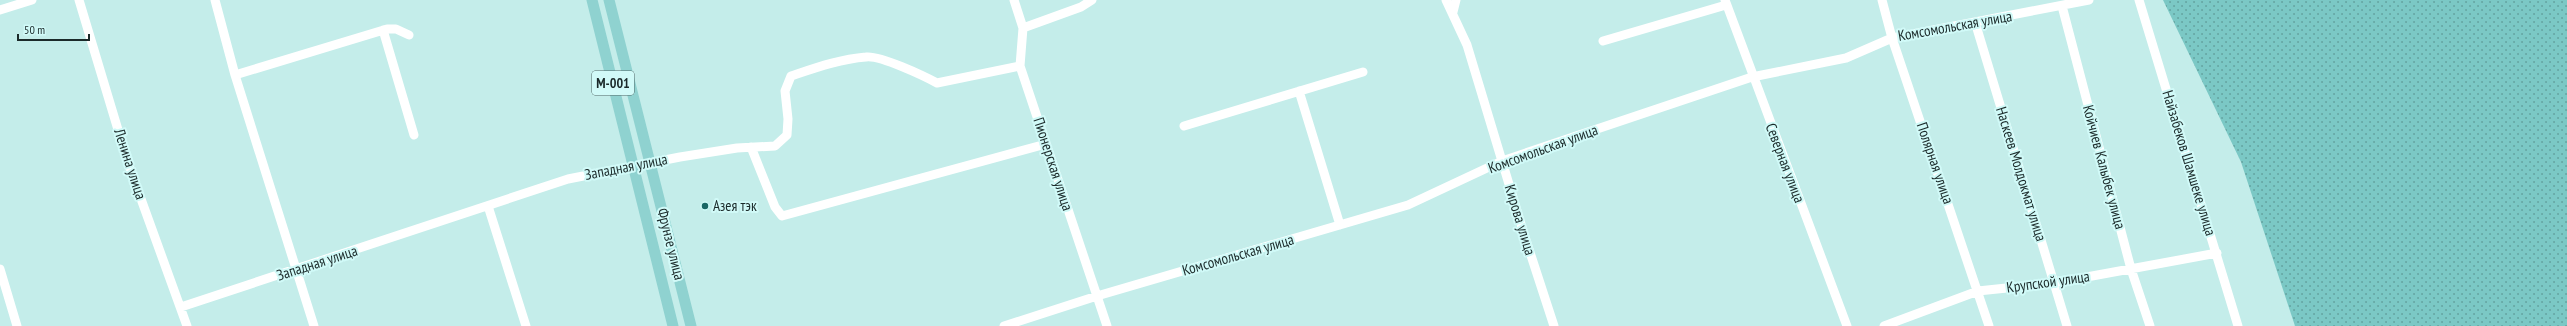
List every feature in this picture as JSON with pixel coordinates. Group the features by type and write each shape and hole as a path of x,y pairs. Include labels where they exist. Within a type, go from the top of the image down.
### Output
{"main road":[{"name":"M-001","path":"592,0 633,166"},
{"name":"M-001","path":"609,0 650,162"},
{"name":"Фрунзе улица","path":"650,162 691,326"},
{"name":"Фрунзе улица","path":"633,166 672,326"}],"street":[{"path":"0,10 32,0"},
{"name":"Ленина улица","path":"79,0 128,163 187,326"},
{"path":"215,0 235,75 314,326"},
{"name":"Пионерская улица","path":"1014,0 1023,28 1020,66 1107,326"},
{"path":"1023,28 1081,7 1092,0"},
{"name":"Кирова улица","path":"1446,0 1453,12 1467,46 1554,326"},
{"path":"1453,12 1456,0"},
{"name":"Полярная улица","path":"1882,0 1892,38 1989,326"},
{"name":"Комсомольская улица","path":"1004,326 1097,296 1408,205 1502,161 1752,77 1846,58 1892,38 2089,0"},
{"name":"Найзабеков Шамшеке улица","path":"2139,0 2238,326"},
{"path":"1603,41 1725,3"},
{"name":"Северная улица","path":"1725,3 1847,326"},
{"name":"Койчиев Калыбек улица","path":"2062,6 2131,269 2150,326"},
{"name":"Наскеев Молдокмат улица","path":"1975,22 2067,326"},
{"path":"235,75 383,30 396,29 409,35"},
{"path":"383,30 414,135"},
{"name":"Западная улица","path":"181,307 297,270 568,179 650,162 751,147 775,146 787,135 788,119 785,91 792,76 826,65 867,56 922,74 937,83 1020,66"},
{"path":"1184,126 1363,72"},
{"path":"1299,91 1340,225"},
{"path":"751,147 775,207 782,216 1046,144"},
{"path":"488,206 526,326"},
{"name":"Крупской улица","path":"1884,326 1978,291 2054,283 2217,253"},
{"path":"0,269 17,326"}],"shaded area":[{"path":"2163,0 2567,0 2567,326 2295,326 2241,162"}],"place":[{"name":"Азея тэк","path":"705,206"}]}
